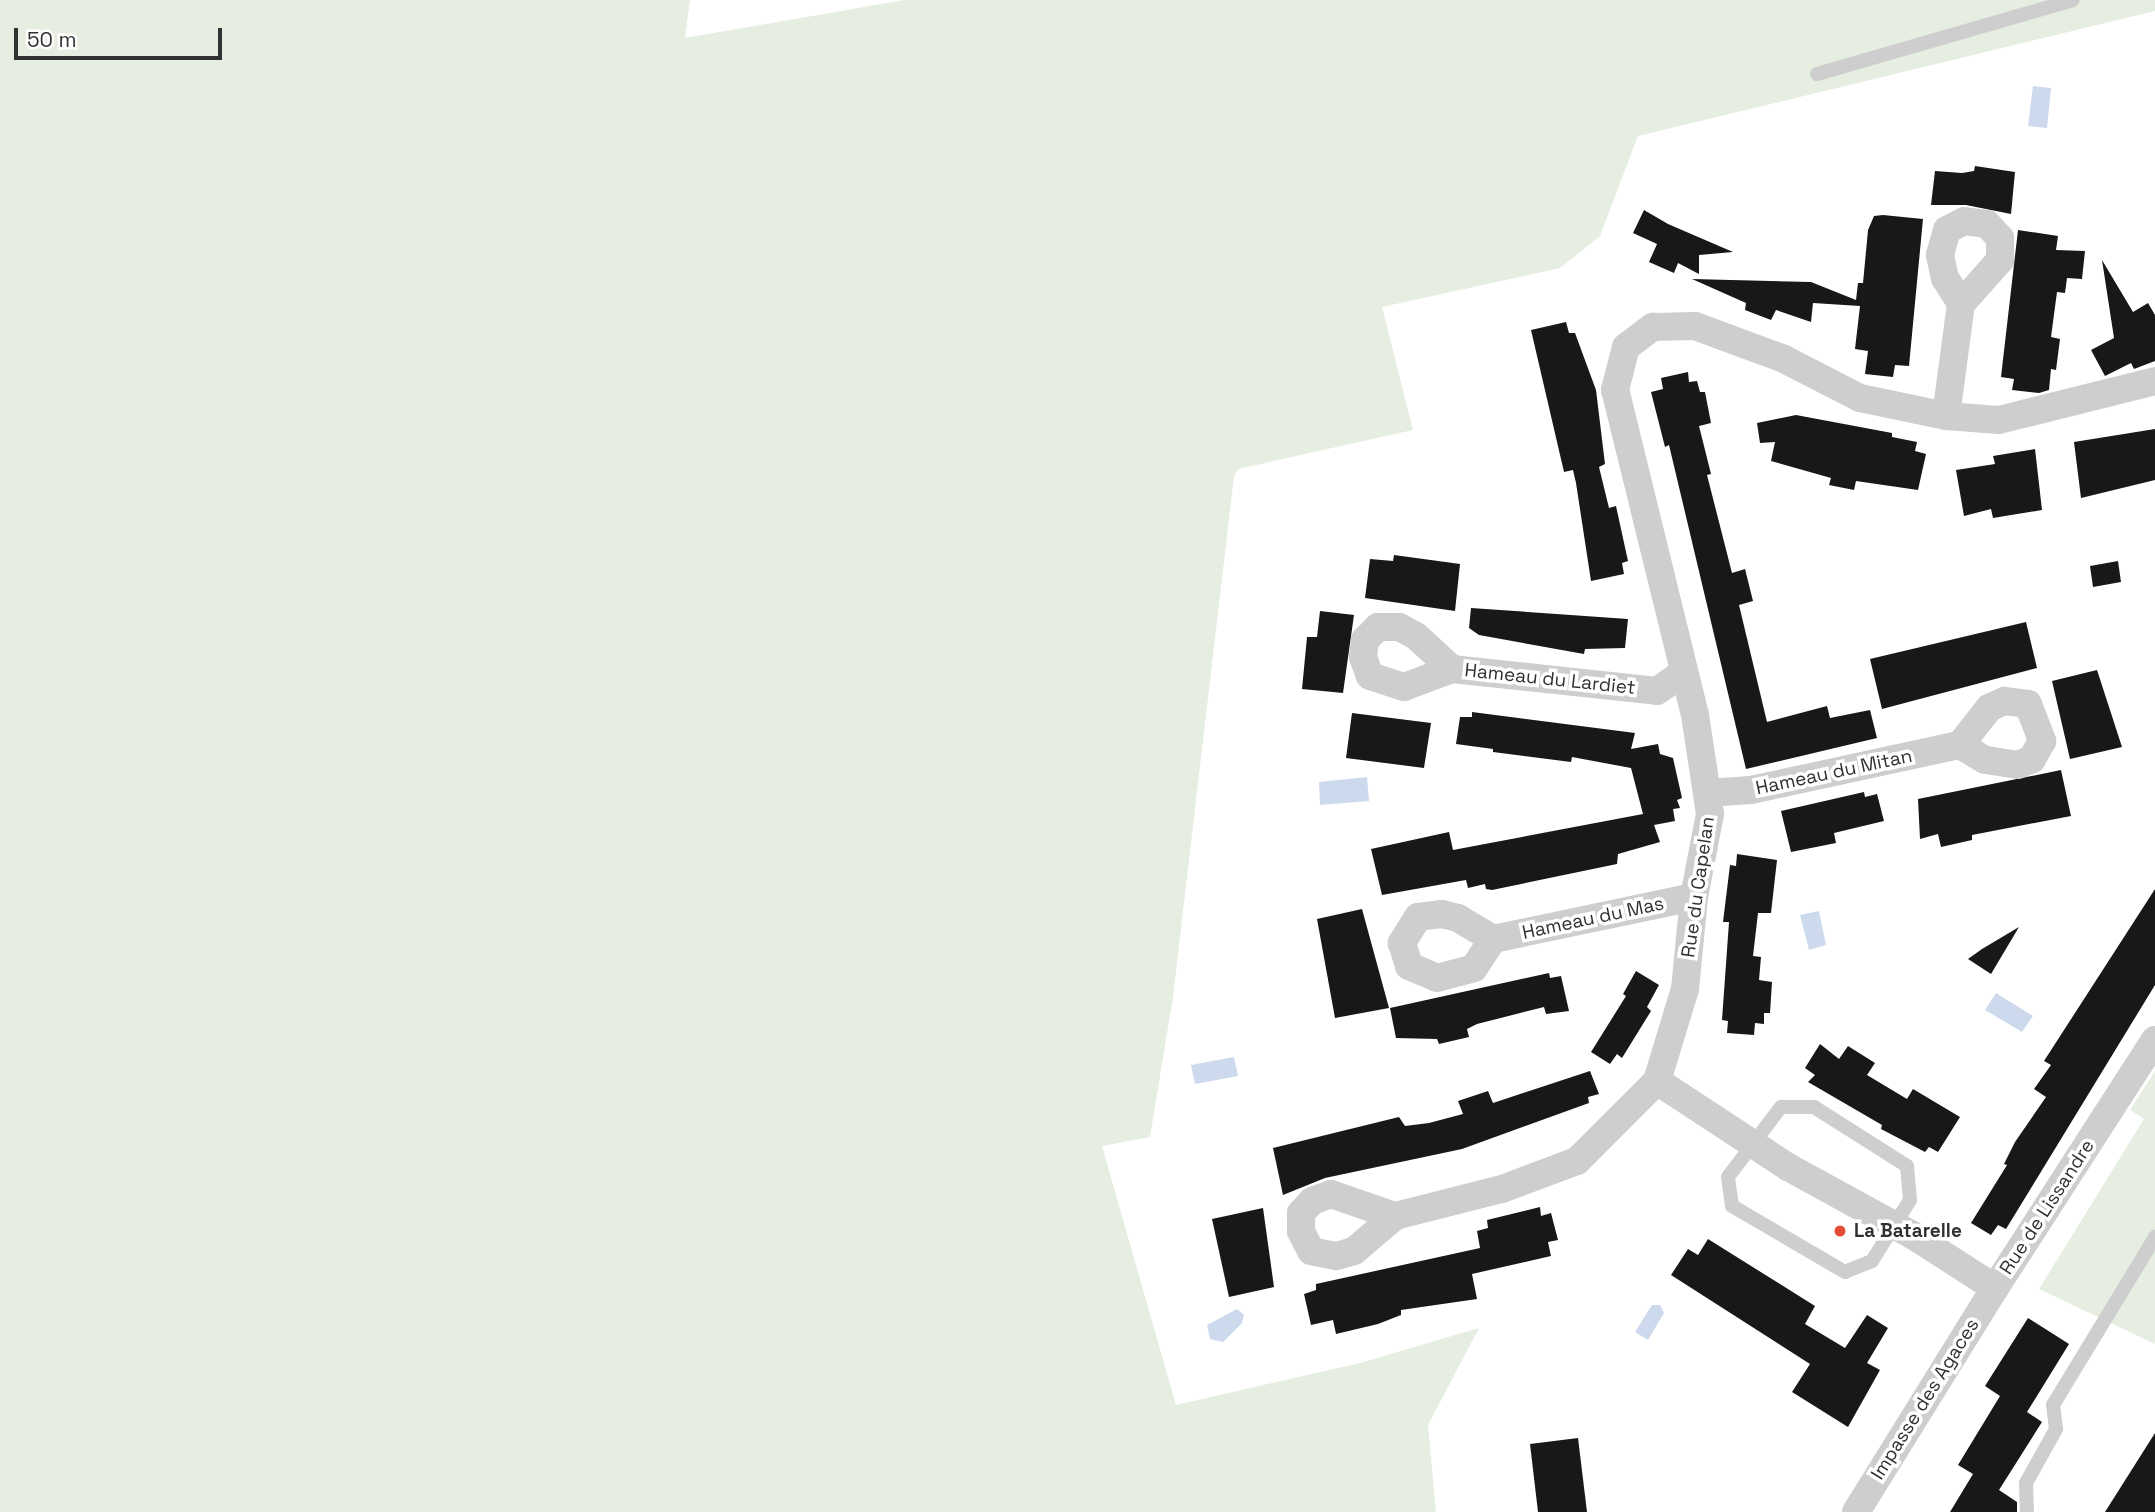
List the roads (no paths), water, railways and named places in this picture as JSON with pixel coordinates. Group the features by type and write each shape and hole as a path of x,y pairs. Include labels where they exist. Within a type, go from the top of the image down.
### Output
{"street":[{"path":"1961,304 1946,415 1999,420 2078,404 2155,381"},
{"name":"Rue du Capelan","path":"1395,1216 1502,1189 1577,1161 1657,1081 1685,989 1694,897 1710,814 1695,715 1615,390 1626,347 1653,327 1695,326 1784,359 1860,398 1946,415"},
{"name":"Hameau du Lardiet","path":"1452,669 1657,691 1684,672"},
{"name":"Hameau du Mitan","path":"1707,793 1751,790 1960,745"},
{"name":"Hameau du Mas","path":"1493,939 1694,897"},
{"name":"Rue de Lissandre","path":"1657,1081 1751,1143 1895,1226 1995,1288 2155,1040"},
{"name":"Impasse des Agaces","path":"1856,1512 1995,1288"}],"lane":[{"path":"1817,74 2073,0"},
{"path":"1781,1107 1814,1107 1907,1166 1910,1200 1895,1226 1872,1261 1845,1272 1811,1256 1732,1206 1728,1177 1751,1143 1781,1107"},
{"path":"2027,1512 2026,1483 2056,1429 2053,1405 2155,1237"}],"water":[{"path":"2033,86 2051,88 2047,128 2028,126"},
{"path":"1367,777 1369,801 1320,805 1319,782"},
{"path":"1819,911 1826,945 1809,950 1800,915"},
{"path":"1996,993 2033,1016 2022,1032 1985,1010"},
{"path":"1234,1057 1238,1076 1195,1084 1191,1065"},
{"path":"1652,1305 1660,1305 1664,1313 1648,1340 1635,1332"},
{"path":"1237,1309 1244,1315 1242,1323 1223,1342 1210,1339 1207,1325"}],"place":[{"name":"La Batarelle","path":"1840,1231"}]}
